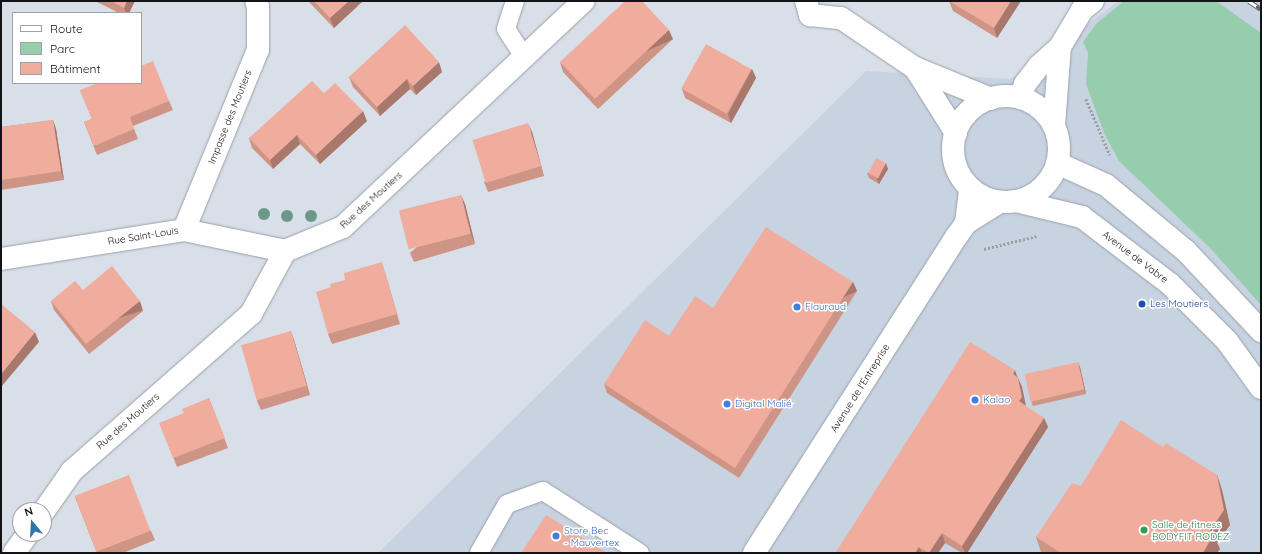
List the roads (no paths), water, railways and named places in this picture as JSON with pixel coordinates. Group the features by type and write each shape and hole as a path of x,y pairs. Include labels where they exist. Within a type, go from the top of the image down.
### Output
{"street":[{"name":"Impasse des Moutiers","path":"184,230 258,50 258,7 256,1"},
{"name":"Rue des Moutiers","path":"50,502 72,471 251,314 285,251 343,227 584,1"},
{"path":"806,1 810,15 836,10 915,68 991,99"},
{"path":"1020,98 1025,84 1039,66 1060,47 1082,10 1092,1"},
{"path":"1054,126 1034,105 1020,98 1006,96 991,99 972,110 963,118 956,133 953,148 955,163 960,176 970,188 983,197 1008,201 1030,196 1042,188 1051,176 1057,163 1059,151 1054,126 1060,47"},
{"path":"915,68 956,133"},
{"path":"1057,163 1112,190 1186,251 1261,331"},
{"name":"Avenue de l'Entreprise","path":"754,553 966,224 970,188"},
{"name":"Avenue de l'Entreprise","path":"966,224 1008,201"},
{"name":"Avenue de Vabre","path":"1008,201 1082,217 1170,284 1227,341 1261,388"},
{"name":"Rue Saint-Louis","path":"1,259 184,230 285,251"},
{"path":"14,553 22,542"}],"lane":[{"path":"515,1 506,29 524,57"},
{"path":"479,553 507,504 543,491 640,553"}],"railway":[{"path":"1249,1 1261,9"}],"place":[{"name":"Les Moutiers","path":"1142,304"},
{"name":"Flauraud","path":"797,307"},
{"name":"Kalao","path":"975,400"},
{"name":"Digital Malié","path":"727,404"},
{"name":"Salle de fitness BODYFIT RODEZ","path":"1144,530"},
{"name":"Store Bec - Mauvertex","path":"556,536"}]}
